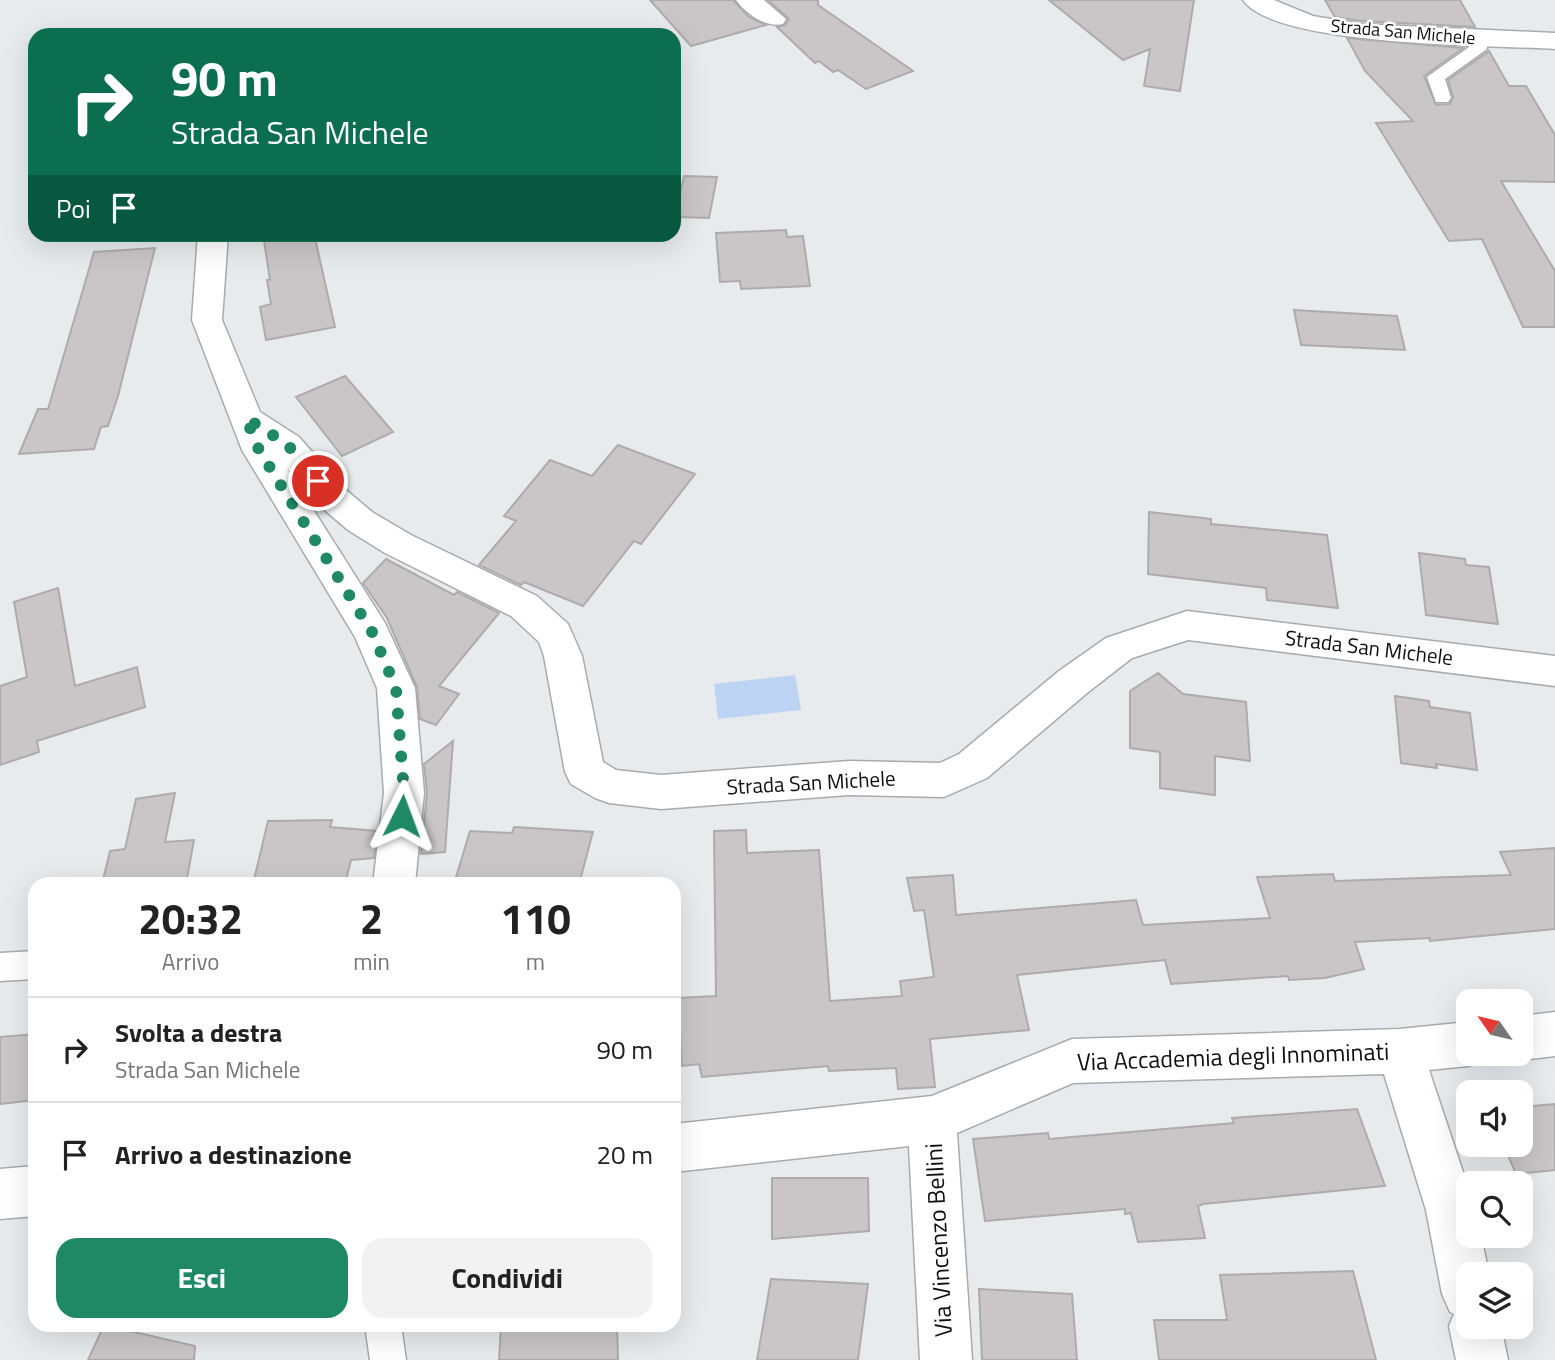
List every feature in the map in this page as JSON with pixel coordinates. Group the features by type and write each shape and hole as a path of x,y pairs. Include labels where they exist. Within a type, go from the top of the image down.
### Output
{"street":[{"path":"748,0 774,19"},
{"name":"Strada San Michele","path":"1255,0 1286,16 1310,23 1361,31 1555,41"},
{"path":"212,242 206,320 259,450 372,632 396,688 404,793 395,877"},
{"name":"Strada San Michele","path":"246,418 287,444 333,498 360,521 398,544 524,606 543,621 555,634 563,656 585,772 609,786 661,792 849,778 944,780 973,766 1073,682 1119,648 1188,625 1555,671"},
{"path":"1533,1037 1555,1034"},
{"name":"Via Accademia degli Innominati","path":"681,1146 932,1120 1072,1061 1400,1051 1456,1045"},
{"path":"1400,1051 1451,1210 1462,1262"},
{"name":"Via Vincenzo Bellini","path":"932,1120 946,1360"},
{"path":"0,1194 28,1192"},
{"path":"1478,1339 1482,1360"}],"lane":[{"path":"1442,98 1436,78 1478,49 1478,39"},
{"path":"0,967 28,965"},
{"path":"384,1332 388,1360"}],"water":[{"path":"795,675 801,710 718,719 714,684"}],"building":[{"path":"650,0 733,0 749,17 766,25 691,46 681,35 681,28 675,28"},
{"path":"768,0 818,0 818,5 913,71 866,89 838,70 833,72 819,61 815,63 777,27 785,25 789,19"},
{"path":"1049,0 1194,0 1180,91 1144,86 1150,49 1123,60"},
{"path":"1325,0 1460,0 1475,27 1361,21 1335,17"},
{"path":"1347,38 1463,48 1424,76 1436,105 1450,104 1453,97 1448,80 1489,51 1509,86 1526,86 1555,135 1555,182 1501,181 1555,271 1555,327 1523,327 1482,239 1449,241 1376,123 1413,121 1365,71"},
{"path":"684,176 717,177 709,218 681,217"},
{"path":"786,230 787,237 803,236 810,286 741,289 740,281 720,282 716,233"},
{"path":"264,242 316,242 335,327 266,340 260,307 271,304 267,280 270,280"},
{"path":"155,248 118,396 108,426 101,427 94,449 19,454 38,409 48,409 94,252"},
{"path":"1294,310 1397,316 1405,350 1301,345"},
{"path":"345,376 393,432 342,456 296,397"},
{"path":"618,445 695,474 641,544 634,541 583,606 524,582 521,585 479,565 516,521 504,516 550,460 592,476"},
{"path":"1149,512 1211,519 1211,524 1327,535 1338,608 1267,600 1266,588 1148,574"},
{"path":"1419,553 1465,559 1466,565 1489,567 1498,624 1426,615"},
{"path":"386,559 454,595 457,592 499,613 439,686 459,694 436,725 420,719 417,687 387,618 363,583"},
{"path":"58,588 75,686 137,667 145,707 37,741 39,752 0,765 0,686 27,677 14,602"},
{"path":"1158,673 1183,694 1246,702 1250,761 1215,756 1215,795 1160,788 1160,752 1130,748 1130,691"},
{"path":"1395,696 1429,701 1430,707 1470,713 1477,770 1436,764 1437,768 1401,763"},
{"path":"453,741 445,852 421,854 427,793 424,764"},
{"path":"175,793 165,842 194,840 187,877 104,877 110,851 125,849 136,799"},
{"path":"332,820 330,827 377,831 374,858 351,860 347,877 255,877 268,821"},
{"path":"514,827 593,832 581,877 456,877 470,831 512,833"},
{"path":"746,830 747,853 819,850 830,1001 902,996 900,981 934,977 924,910 914,911 907,878 953,875 956,915 1136,900 1143,925 1270,918 1257,877 1333,874 1335,881 1511,875 1500,852 1555,848 1555,929 1430,941 1430,938 1355,942 1364,969 1325,978 1289,980 1288,976 1171,984 1165,960 1017,975 1029,1030 930,1039 935,1087 898,1089 896,1068 829,1071 828,1066 702,1077 699,1064 682,1066 681,998 716,996 714,831"},
{"path":"28,1035 28,1101 0,1104 0,1037"},
{"path":"1555,1104 1555,1170 1515,1171 1509,1157 1533,1157 1533,1106"},
{"path":"1357,1109 1385,1186 1203,1204 1198,1206 1205,1238 1138,1242 1131,1213 1125,1214 1125,1209 985,1221 973,1139 1048,1133 1049,1139 1234,1123 1232,1118"},
{"path":"772,1178 868,1178 869,1231 772,1239"},
{"path":"1353,1271 1376,1360 1159,1360 1154,1320 1227,1320 1220,1275"},
{"path":"771,1279 868,1284 858,1360 757,1360"},
{"path":"979,1289 1072,1294 1077,1360 982,1360"},
{"path":"101,1332 134,1332 195,1346 194,1360 88,1360"},
{"path":"501,1332 617,1332 618,1360 499,1360"}],"route":[{"path":"318,481 287,444 246,418 259,450 372,632 396,688 404,793 402,816"}]}
